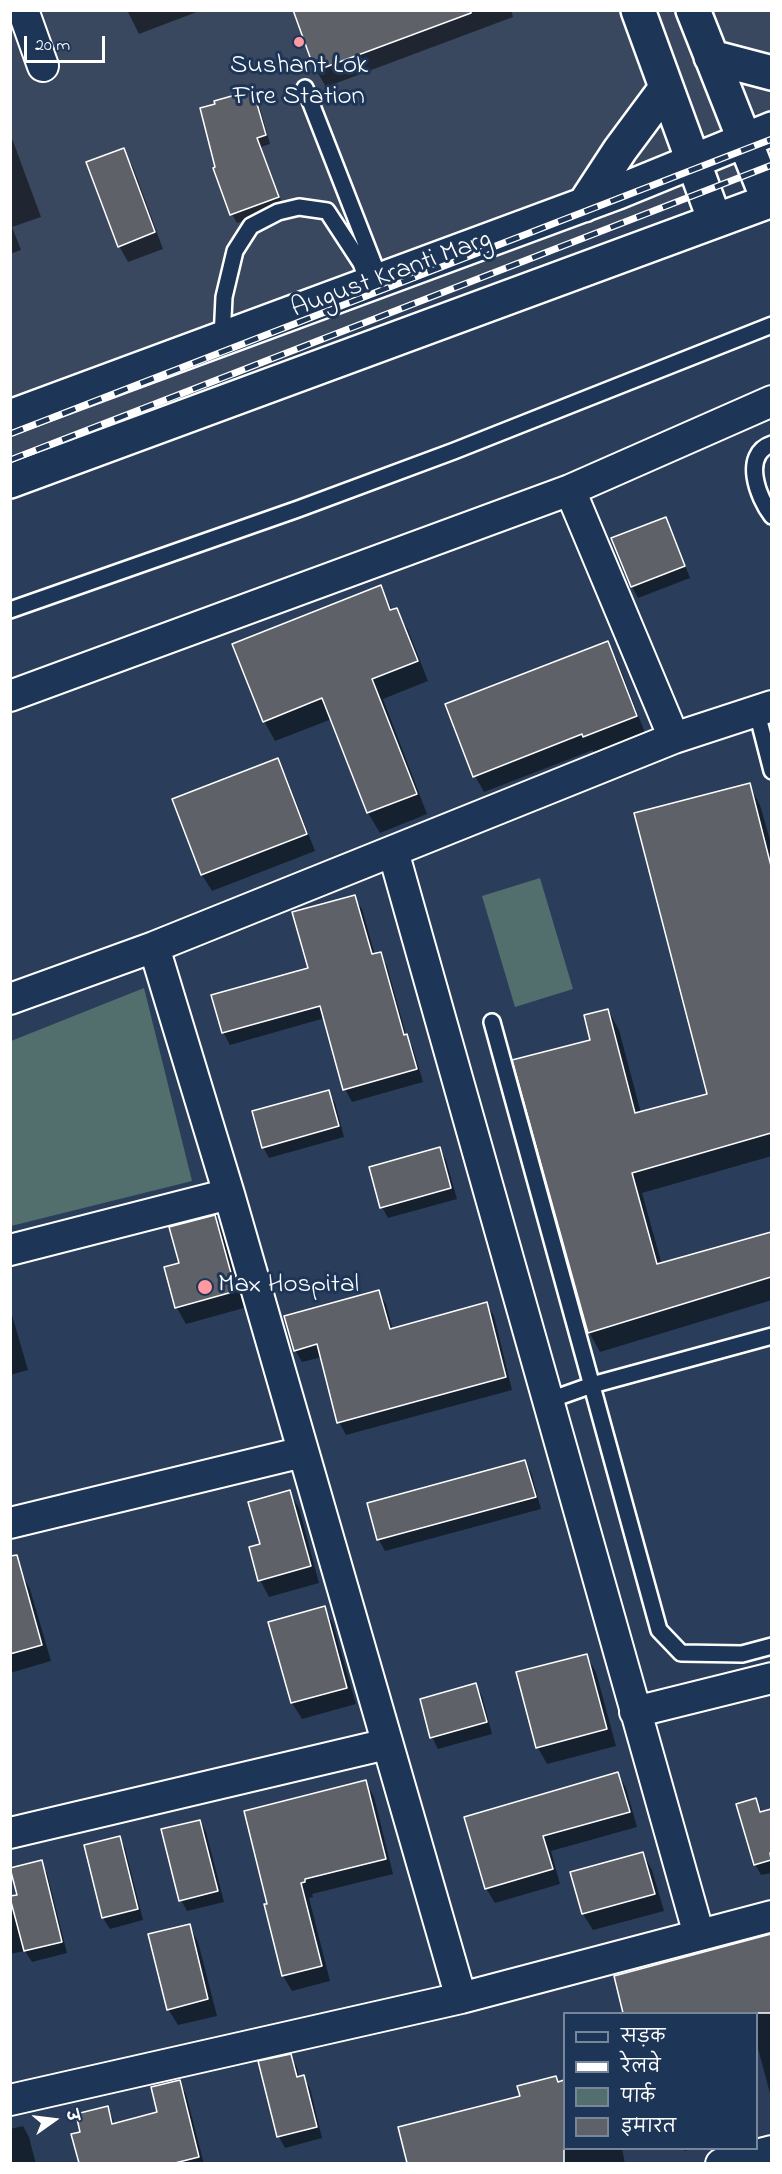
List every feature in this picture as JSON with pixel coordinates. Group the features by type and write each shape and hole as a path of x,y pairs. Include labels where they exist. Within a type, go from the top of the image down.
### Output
{"main road":[{"path":"638,10 715,221"},
{"path":"10,481 770,201 758,135 711,57 693,10"},
{"path":"711,57 771,73"},
{"path":"584,205 620,150 666,88"},
{"name":"August Kranti Marg","path":"10,417 584,205 758,135"}],"street":[{"path":"23,10 43,66"},
{"path":"10,696 570,490 771,401"},
{"path":"570,490 674,738"},
{"path":"10,999 154,947 674,738 764,707"},
{"path":"393,851 699,1935"},
{"path":"154,947 229,1194 461,1998"},
{"path":"10,1250 229,1194"},
{"path":"10,1523 303,1452"},
{"path":"635,1712 771,1678"},
{"path":"10,1833 387,1744"},
{"path":"10,2100 461,1998 771,1916"},
{"path":"721,2163 771,2151"}],"lane":[{"path":"305,87 374,282"},
{"path":"222,339 224,297 235,251 251,226 278,212 299,207 327,210 374,282"},
{"path":"10,610 298,509 432,459 771,325"},
{"path":"771,444 761,450 757,456 755,480 763,504 771,516"},
{"path":"764,707 771,771"},
{"path":"492,1022 659,1630 681,1653 742,1654 771,1646"},
{"path":"547,1401 592,1385 771,1336"}],"shaded area":[{"path":"11,11 771,11 771,170 11,455"}],"green space":[{"path":"540,878 573,989 515,1007 482,896"},
{"path":"144,988 192,1181 11,1226 11,1041"}],"building":[{"path":"293,10 471,10 471,13 315,71"},
{"path":"253,90 266,135 257,138 279,197 230,215 213,168 215,167 200,108 215,104 214,101"},
{"path":"124,148 155,232 118,247 86,162"},
{"path":"666,517 685,566 631,587 611,538"},
{"path":"381,585 390,610 397,608 418,661 372,679 417,794 367,813 322,698 263,722 232,644"},
{"path":"608,641 637,716 583,737 582,734 473,777 445,704"},
{"path":"278,758 307,834 201,875 172,799"},
{"path":"750,783 771,866 771,1133 632,1173 657,1264 771,1232 771,1277 588,1333 512,1060 590,1040 584,1015 608,1009 635,1113 707,1094 634,813"},
{"path":"355,895 372,954 381,952 404,1035 407,1034 417,1069 343,1090 320,1006 222,1033 211,995 308,968 292,912"},
{"path":"329,1090 339,1126 262,1148 252,1111"},
{"path":"440,1147 451,1188 380,1208 369,1167"},
{"path":"215,1215 236,1291 175,1308 164,1267 179,1263 169,1227"},
{"path":"379,1290 390,1329 487,1302 506,1377 337,1423 317,1344 294,1351 284,1316"},
{"path":"525,1460 536,1497 377,1540 367,1503"},
{"path":"290,1490 311,1566 258,1581 249,1547 260,1544 248,1502"},
{"path":"17,1555 42,1645 10,1654 10,1556"},
{"path":"325,1606 347,1688 291,1703 268,1622"},
{"path":"587,1654 607,1729 536,1748 516,1672"},
{"path":"476,1683 487,1722 430,1738 420,1699"},
{"path":"618,1772 630,1812 543,1836 553,1869 485,1889 464,1817"},
{"path":"366,1780 386,1859 305,1879 305,1882 301,1883 322,1966 282,1976 244,1811"},
{"path":"756,1798 760,1812 771,1809 771,1860 754,1865 736,1804"},
{"path":"200,1820 218,1891 179,1901 161,1829"},
{"path":"120,1836 138,1909 102,1918 84,1845"},
{"path":"643,1852 655,1894 582,1914 570,1872"},
{"path":"42,1860 62,1942 24,1951 10,1898 10,1896 17,1895 10,1868"},
{"path":"190,1924 208,1999 167,2010 148,1934"},
{"path":"771,1934 771,2013 623,2012 614,1976"},
{"path":"291,2054 297,2077 304,2075 317,2127 277,2137 258,2061"},
{"path":"556,2076 558,2082 563,2080 564,2163 407,2163 398,2127 520,2096 517,2086"},
{"path":"180,2080 199,2157 175,2163 79,2163 71,2134 80,2132 76,2114 108,2106 112,2124 157,2112 151,2087"}],"railway":[{"path":"10,434 772,139"},
{"path":"10,460 772,165"}],"place":[{"name":"Sushant Lok Fire Station","path":"299,42"},
{"name":"Max Hospital","path":"205,1287"}]}
